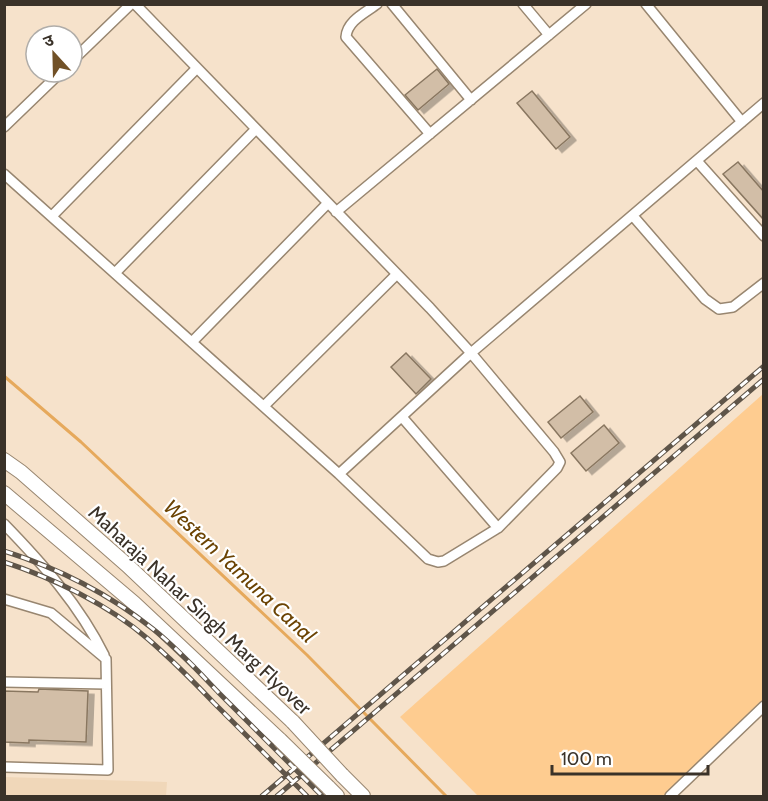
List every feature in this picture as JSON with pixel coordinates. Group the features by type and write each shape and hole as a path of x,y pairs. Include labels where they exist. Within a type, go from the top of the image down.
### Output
{"main road":[{"name":"Maharaja Nahar Singh Marg Flyover","path":"4,460 21,472 127,566 293,722 363,796"},
{"name":"Maharaja Nahar Singh Marg Flyover","path":"4,493 134,603 337,796"}],"street":[{"path":"4,174 339,474 428,559 444,561 498,528 557,468 560,462 554,452 471,352 133,4 84,50"},
{"path":"377,4 350,24 346,37 430,134"},
{"path":"392,4 471,100"},
{"path":"524,4 549,35"},
{"path":"336,212 586,4"},
{"path":"646,4 742,122"},
{"path":"52,216 197,68"},
{"path":"4,126 48,84"},
{"path":"339,474 471,352 762,107"},
{"path":"115,273 256,129"},
{"path":"697,161 764,236"},
{"path":"192,342 328,203"},
{"path":"633,216 705,299 719,309 733,307 764,283"},
{"path":"264,406 397,274"},
{"path":"402,417 498,528"},
{"path":"4,524 39,560 92,632 106,659 108,770 4,767"},
{"path":"4,599 51,613 106,659"},
{"path":"4,682 106,684"},
{"path":"670,796 764,706"}],"shaded area":[{"path":"763,394 763,701 664,796 478,796 400,717"},
{"path":"5,777 167,782 166,796 5,796"}],"building":[{"path":"437,69 449,84 418,110 405,95"},
{"path":"532,91 570,137 556,149 517,103"},
{"path":"738,162 764,192 764,220 723,174"},
{"path":"406,353 431,379 416,394 391,367"},
{"path":"580,396 593,412 561,438 548,422"},
{"path":"604,425 619,443 586,471 571,453"},
{"path":"39,689 88,691 86,742 29,740 29,743 4,742 4,691 38,692"}],"waterway":[{"name":"Western Yamuna Canal","path":"4,376 81,442 307,655 446,796"}],"railway":[{"path":"262,796 764,366"},
{"path":"277,796 764,379"},
{"path":"4,551 44,565 82,583 119,604 153,629 187,660 322,796"},
{"path":"4,562 42,576 80,594 133,627 182,670 307,796"}]}
